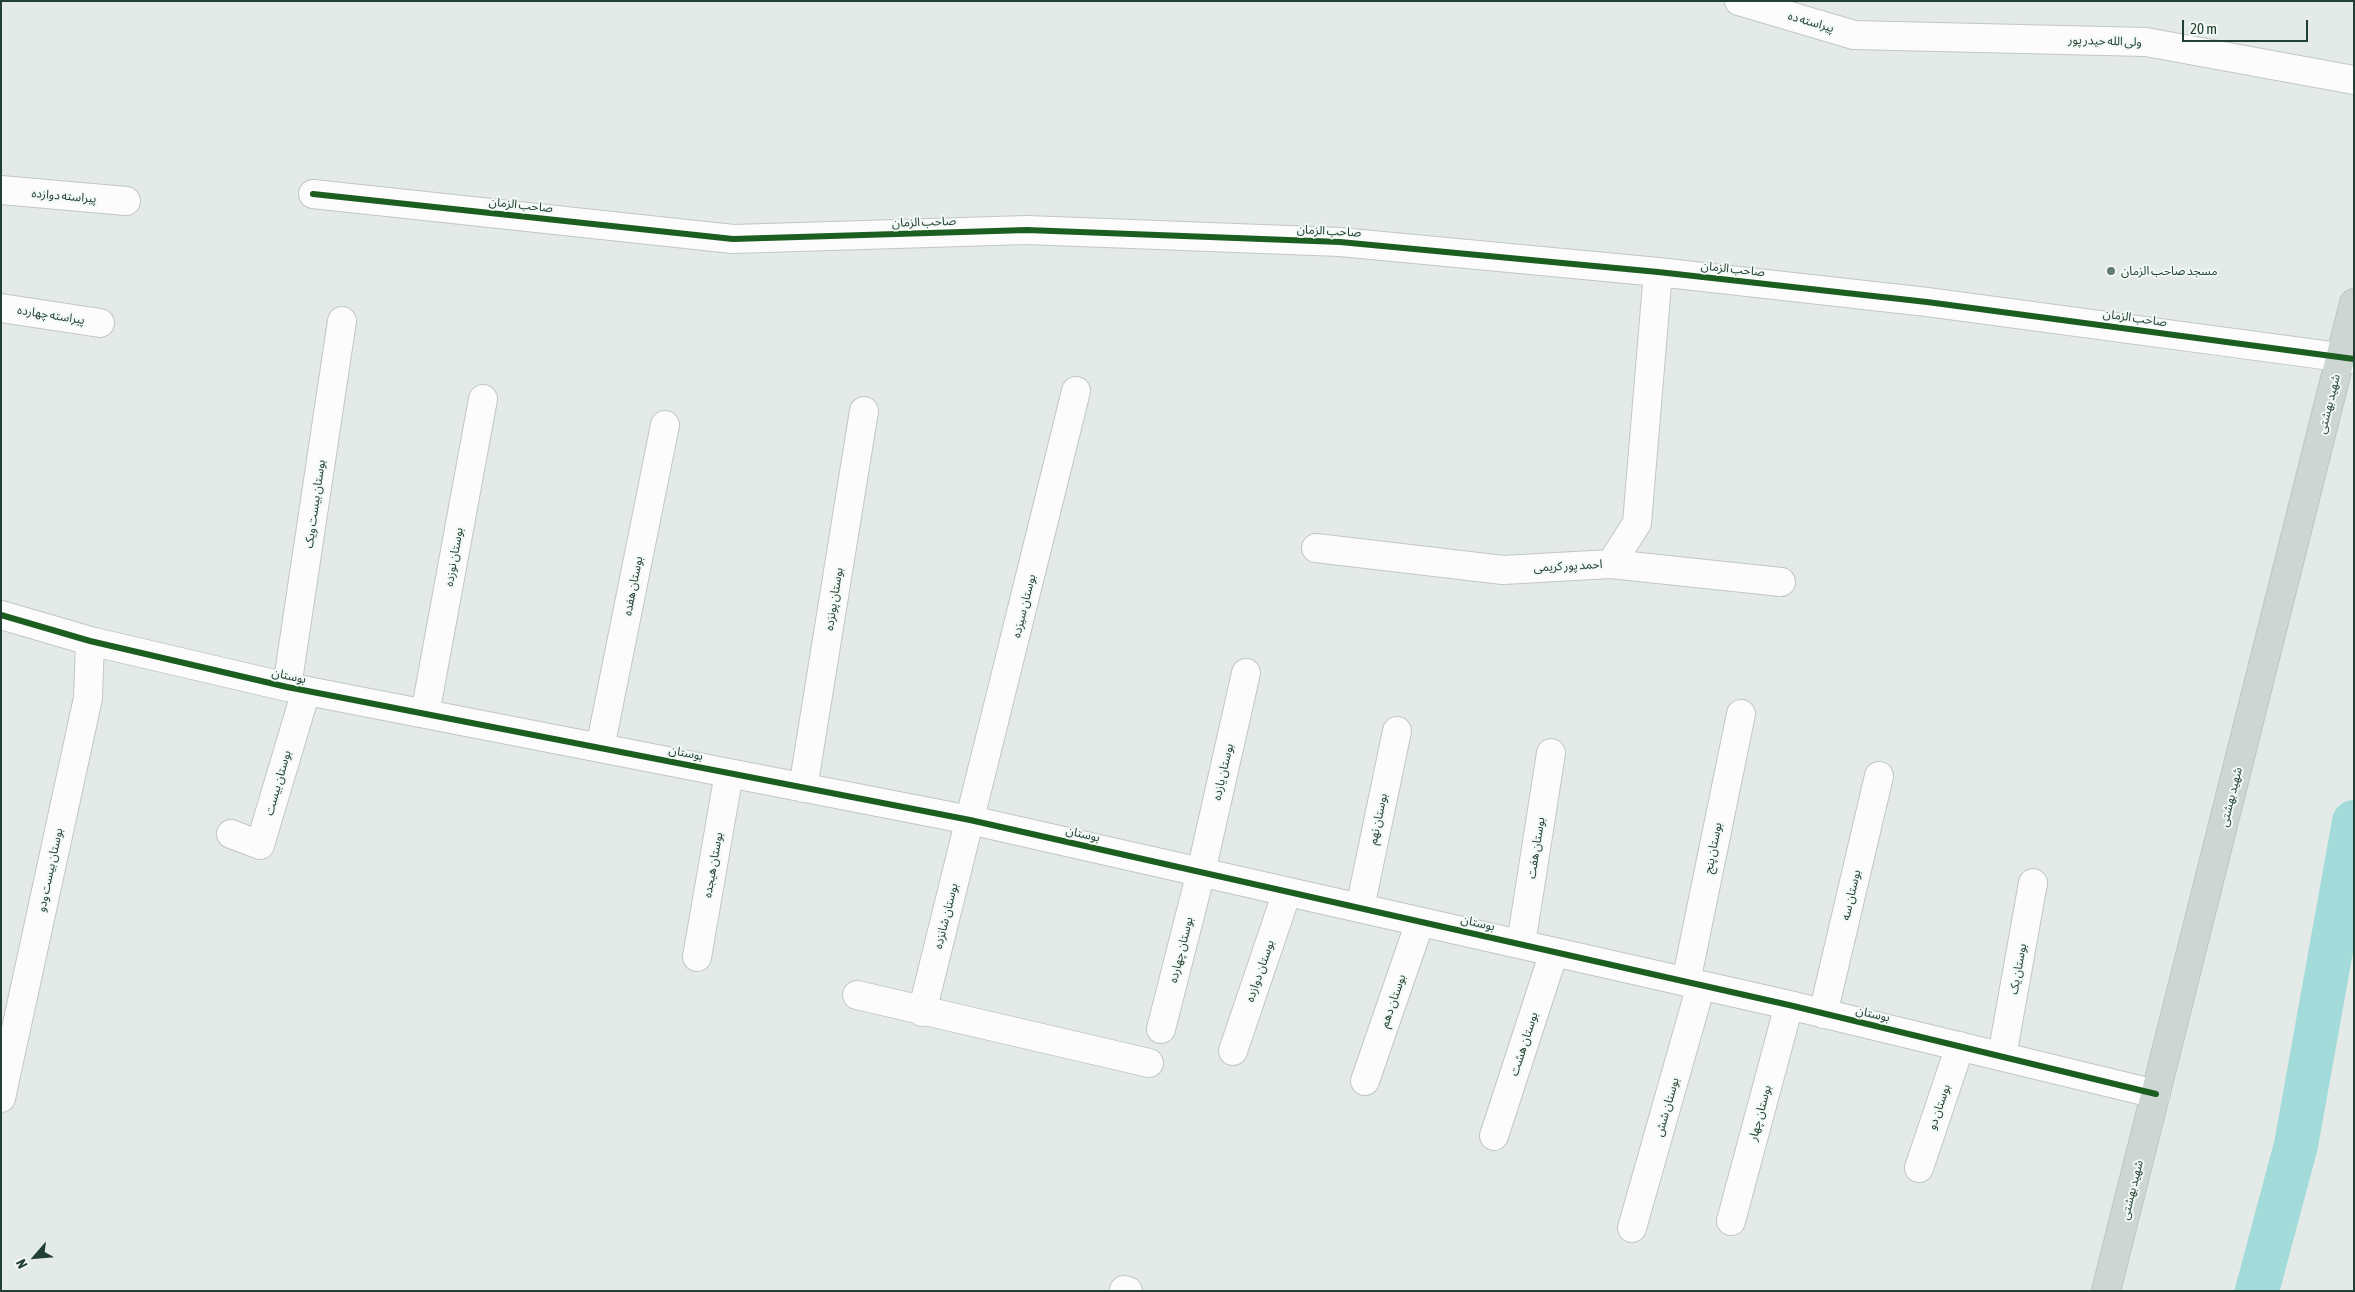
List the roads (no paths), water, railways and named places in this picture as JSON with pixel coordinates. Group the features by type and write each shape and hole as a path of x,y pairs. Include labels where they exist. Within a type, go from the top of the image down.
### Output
{"main road":[{"name":"شهید بهشتی","path":"2106,1291 2347,358 2354,303"}],"street":[{"name":"پیراسته ده","path":"1739,1 1854,35"},
{"name":"ولی الله حیدر پور","path":"1854,35 2146,42 2354,80"},
{"name":"پیراسته دوازده","path":"1,190 126,202"},
{"name":"صاحب الزمان","path":"313,194 734,239 1027,230 1340,242 1658,272 1927,302 2347,358"},
{"name":"احمد پور کریمی","path":"1316,548 1503,570 1611,564 1637,523 1658,272"},
{"name":"پیراسته چهارده","path":"1,308 100,323"},
{"name":"بوستان بیست ویک","path":"296,689 342,321"},
{"name":"بوستان سیزده","path":"970,820 1076,391"},
{"name":"بوستان نوزده","path":"425,714 483,399"},
{"name":"بوستان پونزده","path":"803,788 864,411"},
{"name":"بوستان هفده","path":"600,748 665,425"},
{"path":"1611,564 1781,582"},
{"name":"بوستان","path":"1,615 90,641 296,689 970,820 1789,1005 2156,1094"},
{"name":"بوستان بیست ودو","path":"1,1098 88,698 90,641"},
{"name":"بوستان یازده","path":"1201,872 1246,673"},
{"name":"بوستان بیست","path":"231,834 260,845 296,689"},
{"name":"بوستان پنج","path":"1694,984 1740,714"},
{"name":"بوستان نهم","path":"1360,908 1397,731"},
{"name":"بوستان هفت","path":"1521,944 1551,753"},
{"name":"بوستان هیجده","path":"697,958 728,773"},
{"name":"بوستان سه","path":"1823,1014 1879,776"},
{"name":"بوستان شانزده","path":"922,1012 970,820"},
{"name":"بوستان چهارده","path":"1161,1029 1201,872"},
{"name":"بوستان یک","path":"2002,1056 2033,883"},
{"name":"بوستان دوازده","path":"1233,1051 1287,892"},
{"name":"بوستان دهم","path":"1365,1081 1420,922"},
{"name":"بوستان هشت","path":"1494,1136 1554,952"},
{"name":"بوستان شش","path":"1632,1228 1694,984"},
{"path":"857,995 922,1012 1149,1063"},
{"name":"بوستان چهار","path":"1731,1221 1789,1005"},
{"name":"بوستان دو","path":"1919,1168 1960,1046"}],"waterway":[{"path":"2257,1291 2296,1145 2354,822"}],"place":[{"name":"مسجد صاحب الزمان","path":"2111,271"}]}
